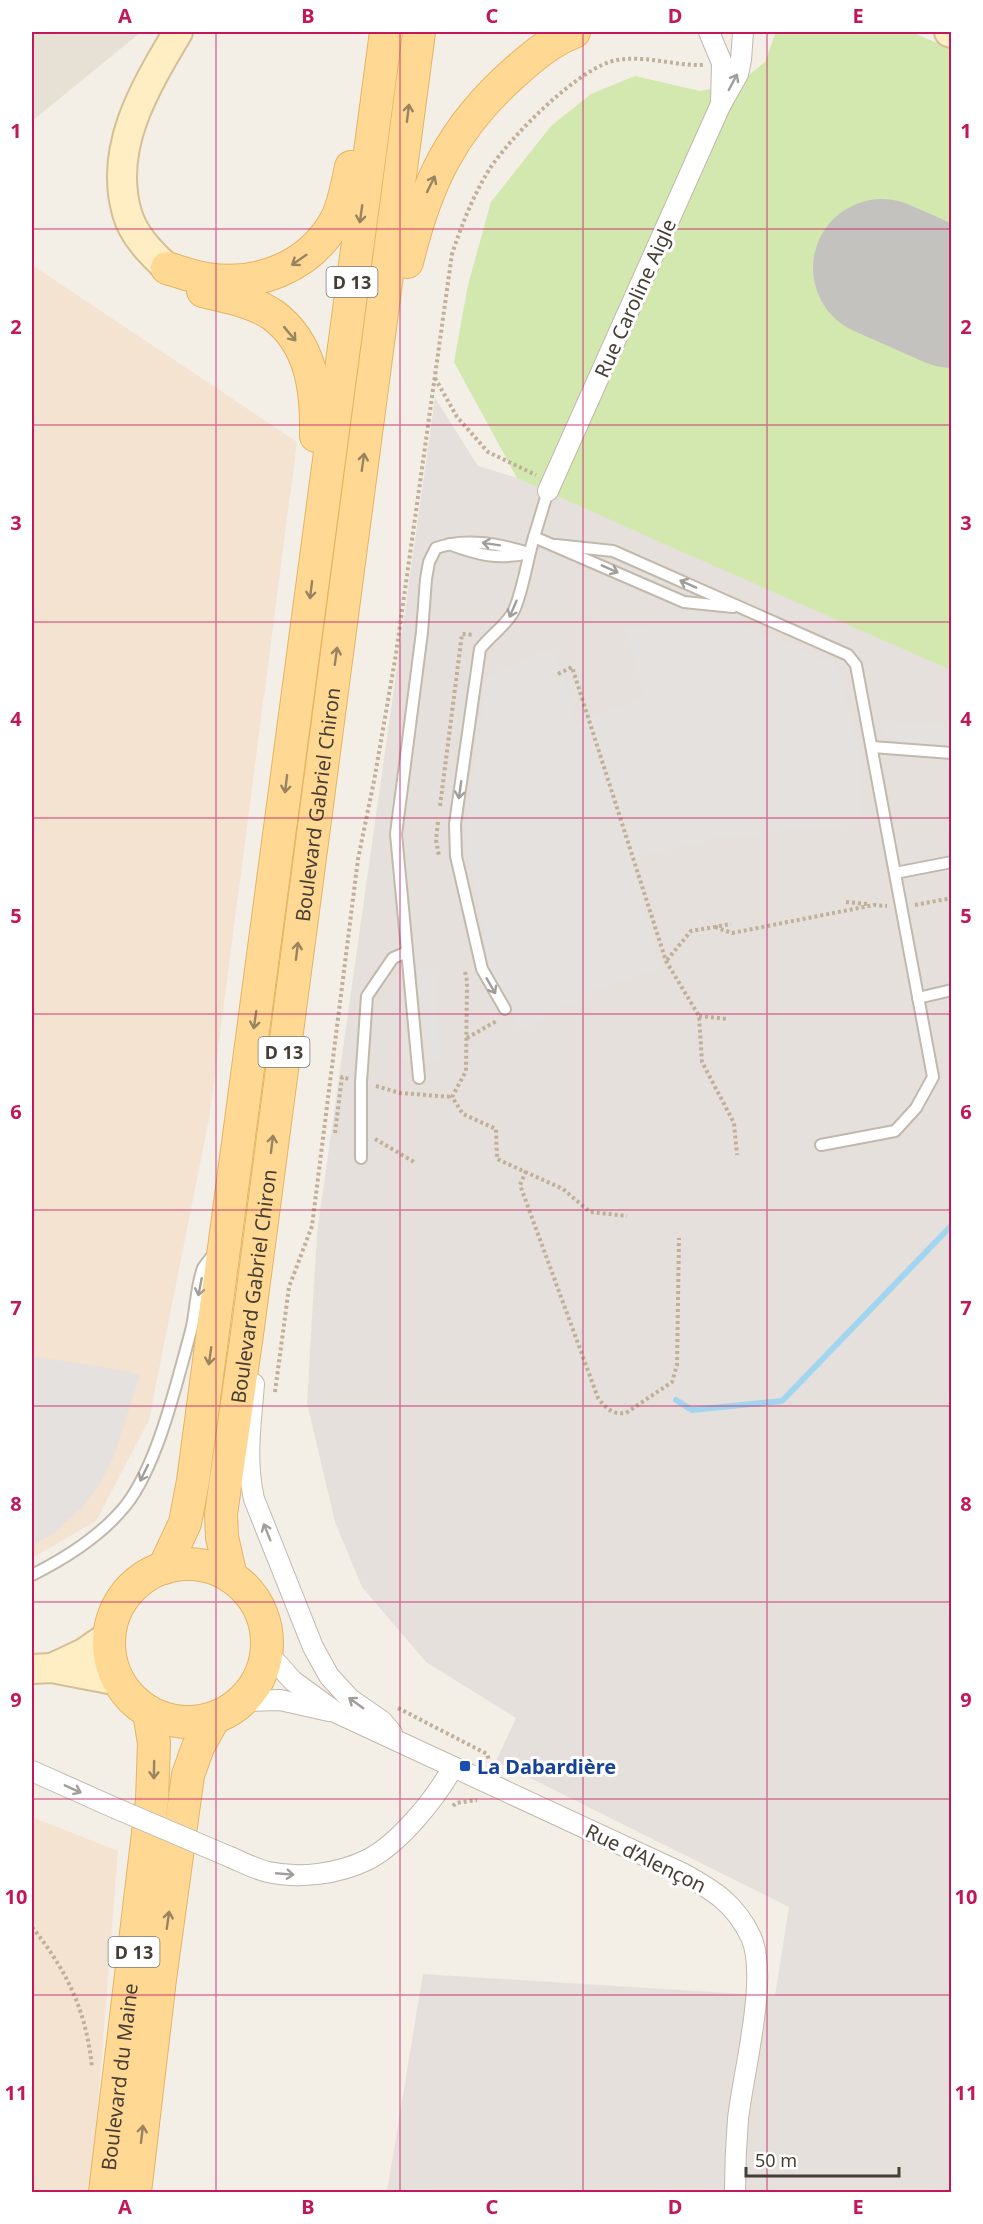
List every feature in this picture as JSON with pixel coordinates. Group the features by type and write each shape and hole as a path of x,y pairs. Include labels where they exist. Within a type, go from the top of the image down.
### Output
{"main road":[{"path":"167,268 207,279 241,280 278,273 302,260 318,244 337,219 350,175 374,32"},
{"name":"Boulevard Gabriel Chiron","path":"164,1568 185,1523 193,1481 386,32"},
{"name":"Boulevard Gabriel Chiron","path":"231,1577 222,1537 221,1514 248,1327 419,32"},
{"path":"377,358 391,337 416,222 426,195 462,129 491,93 544,47 574,32"},
{"path":"167,268 202,290 242,301 272,315 292,334 304,353 312,372 317,408 313,489 319,532"},
{"path":"181,1564 216,1569 231,1577 248,1591 260,1609 266,1630 267,1652 258,1679 242,1701 229,1711 214,1718 192,1722 170,1720 149,1712 137,1703 119,1681 111,1659 110,1635 115,1613 127,1593 144,1578 164,1568 181,1564"},
{"name":"Boulevard du Maine","path":"105,2193 152,1800 154,1743 149,1712"},
{"name":"Boulevard du Maine","path":"135,2193 160,1979 188,1775 198,1747 214,1718"}],"street":[{"path":"167,268 146,248 127,215 121,172 122,153 135,115 150,79 178,32"},
{"name":"Rue Caroline Aigle","path":"709,32 722,63 721,104"},
{"name":"Rue Caroline Aigle","path":"550,487 721,104 738,74 743,32"},
{"path":"248,1327 256,1364 248,1459 249,1478 254,1499 313,1647 329,1676 350,1699 382,1721 399,1742"},
{"path":"42,1668 84,1653 110,1635"},
{"path":"267,1652 293,1682 337,1713"},
{"path":"42,1668 119,1681"},
{"path":"242,1701 280,1700 337,1713"},
{"name":"Rue d’Alençon","path":"337,1713 682,1873 715,1891 731,1905 752,1939 757,1993 738,2118 735,2193"},
{"path":"32,1771 267,1872 290,1875 339,1870 368,1860 405,1831 446,1781 453,1767"}],"lane":[{"path":"505,1009 482,969 456,856 455,824 480,649 489,637 502,628 514,611 550,487"},
{"path":"534,537 684,602 742,608"},
{"path":"418,1078 396,834 429,562 436,548 448,544 473,553 508,558 529,553"},
{"path":"556,545 613,551 848,655 856,665 933,1077 916,1108 895,1131 821,1145"},
{"path":"872,747 951,753"},
{"path":"895,873 951,862"},
{"path":"361,1158 361,1082 367,996 393,958 407,952"},
{"path":"918,998 951,990"},
{"path":"32,1575 97,1534 126,1505 145,1474 168,1413 191,1328 203,1268 226,1236"}],"path":[{"path":"550,487 488,452 457,417 434,377 452,254 465,214 490,168 516,138 551,100 585,76 614,60 646,59 686,66 722,63"},
{"path":"558,674 572,667 666,961 699,1016 702,1062 734,1123 737,1155"},
{"path":"846,902 901,908 951,898"},
{"path":"715,927 732,933 874,904"},
{"path":"666,961 691,931 731,924"},
{"path":"467,1038 498,1019 505,1009"},
{"path":"699,1016 728,1019"},
{"path":"335,1133 342,1077 400,1093 452,1097"},
{"path":"362,1131 416,1163"},
{"path":"526,1171 520,1185 598,1398 610,1411 618,1414 626,1413 672,1382 675,1375 679,1238"},
{"path":"32,1927 50,1950 68,1980 83,2014 92,2074"}],"shaded area":[{"path":"32,32 141,32 32,121"},
{"path":"32,265 297,442 209,1119 149,1420 96,1521 32,1558"},
{"path":"435,398 478,466 517,478 951,669 951,2192 387,2192 423,1974 775,1996 789,1907 496,1761 516,1718 426,1662 362,1587 335,1522 307,1403 317,1233"},
{"path":"714,613 837,665 861,758 863,823 716,838 630,859 661,968 603,986 557,1010 521,1033 489,967 465,832 488,675 553,649 577,723 644,698 627,629"},
{"path":"880,720 951,726 951,748 883,739"},
{"path":"433,967 441,1063 400,1062 394,994 403,993 417,969"},
{"path":"32,1356 140,1375 113,1458 98,1487 82,1507 56,1531 32,1546"},
{"path":"32,1817 118,1851 91,2192 32,2192"}],"green space":[{"path":"776,32 911,32 951,49 951,670 517,478 454,362 468,285 491,202 551,126 591,94 635,76 700,91 738,84 765,62"}],"waterway":[{"path":"676,1400 692,1410 782,1401 952,1225"}],"runway":[{"path":"882,268 952,299"}],"place":[{"name":"La Dabardière","path":"465,1766"}]}
